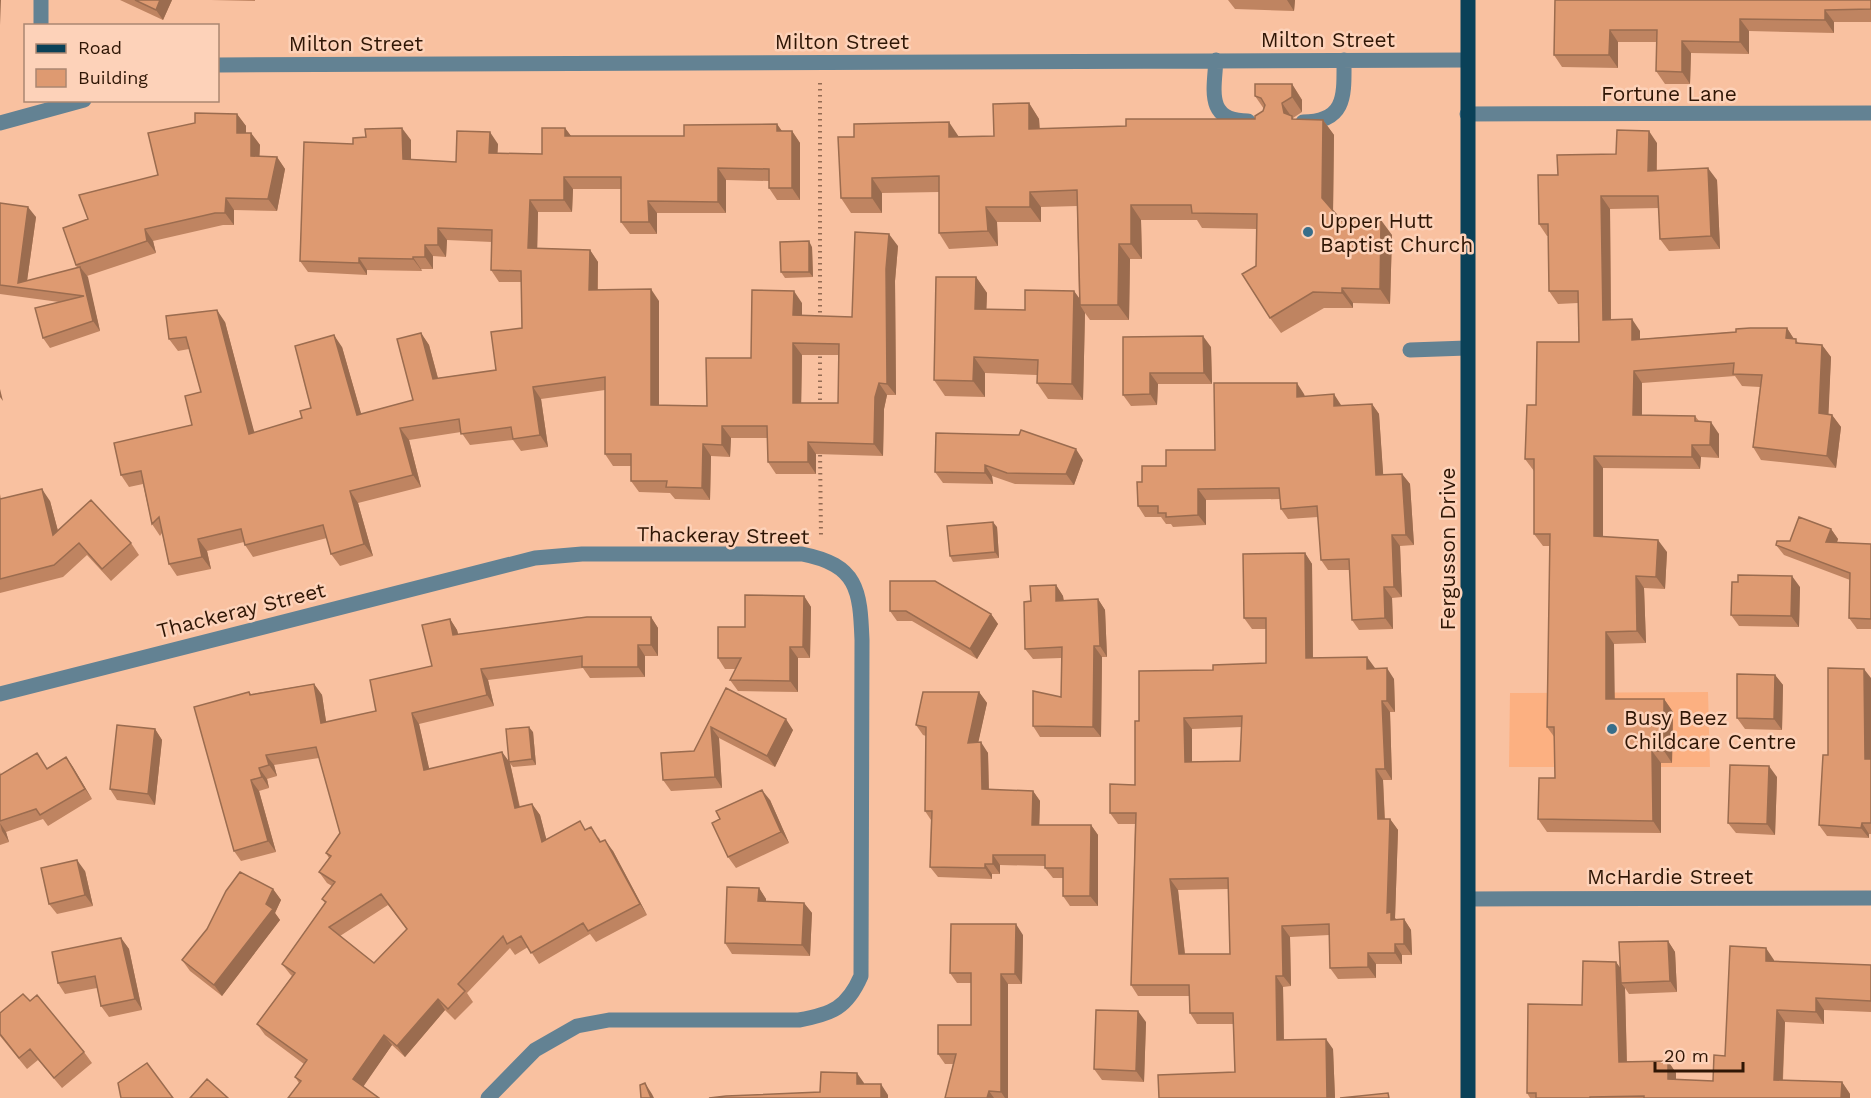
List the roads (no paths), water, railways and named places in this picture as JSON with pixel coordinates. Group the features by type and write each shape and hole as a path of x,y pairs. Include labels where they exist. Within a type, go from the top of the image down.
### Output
{"main road":[{"name":"Fergusson Drive","path":"1468,0 1468,1098"}],"street":[{"path":"41,0 41,24"},
{"path":"1216,60 1214,97 1218,111 1224,118 1235,121 1266,122"},
{"path":"1302,122 1320,122 1335,114 1344,97 1344,60"},
{"name":"Milton Street","path":"219,65 1467,60"},
{"path":"0,123 40,106 69,102"},
{"name":"Fortune Lane","path":"1467,114 1871,113"},
{"path":"1410,350 1467,348"},
{"name":"Thackeray Street","path":"0,694 535,558 582,554 802,554 821,558 844,570 856,589 861,607 861,976 854,992 845,1003 825,1016 799,1020 609,1020 578,1026 535,1050 488,1098"},
{"name":"McHardie Street","path":"1469,899 1871,898"}],"place":[{"name":"Upper Hutt Baptist Church","path":"1308,232"},
{"name":"Busy Beez Childcare Centre","path":"1612,729"}]}
